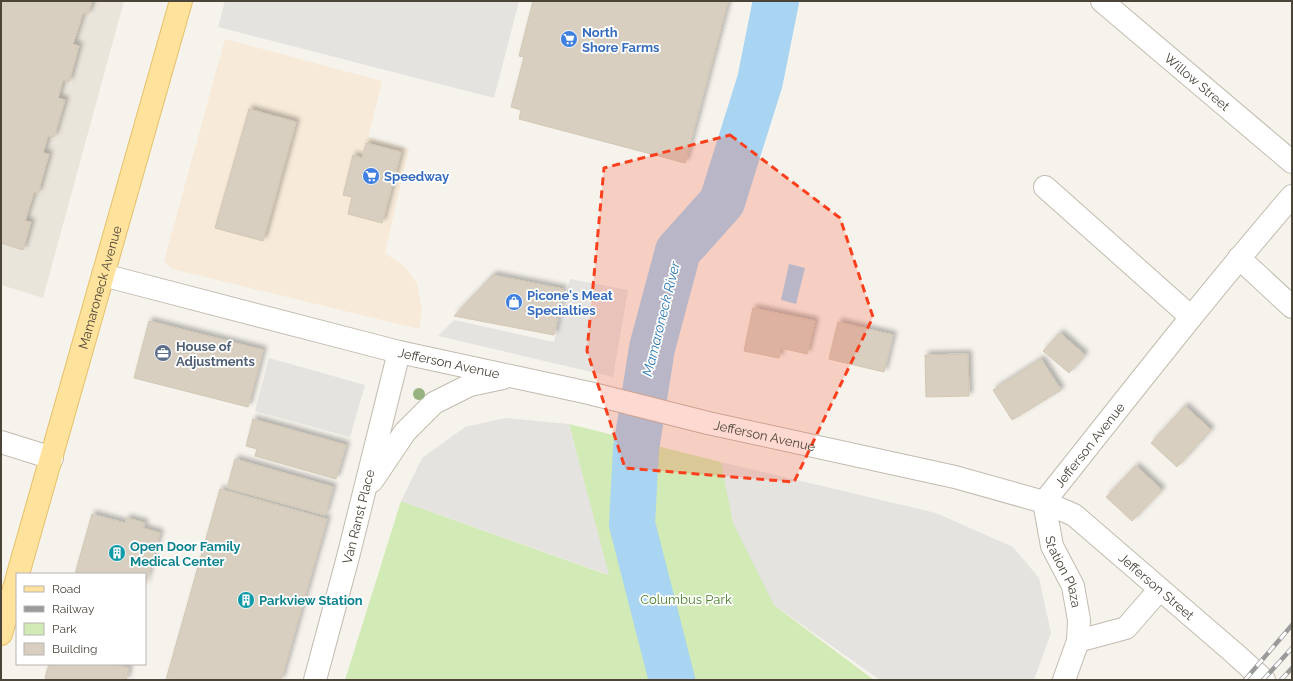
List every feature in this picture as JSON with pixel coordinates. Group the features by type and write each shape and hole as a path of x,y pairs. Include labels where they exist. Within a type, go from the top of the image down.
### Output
{"main road":[{"name":"Mamaroneck Avenue","path":"18,573 180,1"},
{"path":"1,634 16,582"}],"street":[{"name":"Willow Street","path":"1102,1 1292,162"},
{"path":"1045,186 1191,317"},
{"name":"Jefferson Avenue","path":"103,275 399,352 588,393 708,423 956,477 1044,502 1191,317 1292,196"},
{"path":"1239,258 1292,307"},
{"name":"Van Ranst Place","path":"315,680 399,352"},
{"path":"364,493 405,432 434,403 470,385 510,376"},
{"path":"1,442 52,458"},
{"name":"Jefferson Street","path":"1044,502 1074,515 1264,680"},
{"name":"Station Plaza","path":"1044,502 1052,546 1073,586 1078,620 1078,641 1064,680"},
{"path":"1078,641 1126,628 1159,590"}],"highlighted area":[{"path":"730,135 840,218 873,317 794,482 625,468 587,351 604,168"}],"shaded area":[{"path":"1,1 124,1 43,298 1,285"},
{"path":"225,1 519,1 494,98 218,27"},
{"path":"225,39 382,81 368,137 409,149 385,253 404,266 417,283 422,309 419,329 172,269 164,261"},
{"path":"570,279 628,290 613,377 438,336 454,320 554,342"},
{"path":"269,358 365,385 350,437 255,411"},
{"path":"506,418 569,424 609,575 401,501 422,458 465,427"},
{"path":"721,462 936,513 1013,547 1039,578 1051,633 1034,680 880,680 774,605 733,523"}],"green space":[{"name":"Columbus Park","path":"569,424 721,462 774,605 874,680 345,680 401,501 608,575"}],"water":[{"path":"789,264 805,268 796,304 781,300"}],"building":[{"path":"1,1 92,1 88,14 83,13 73,44 79,46 69,82 63,80 58,98 65,100 54,137 48,136 43,153 49,154 38,193 34,192 25,221 31,222 23,250 1,243"},
{"path":"533,1 728,1 685,163 519,119 521,110 511,107 524,57 519,56"},
{"path":"249,109 296,122 263,241 215,228"},
{"name":"Speedway","path":"366,143 401,152 382,223 348,214 352,197 343,195 353,155 362,158"},
{"name":"Picone's Meat Specialties","path":"493,275 563,289 554,335 454,316"},
{"path":"753,308 815,321 807,354 781,348 779,358 744,351"},
{"path":"149,321 263,350 248,407 134,378"},
{"path":"838,322 893,335 884,372 829,359"},
{"path":"1060,333 1085,355 1069,373 1043,351"},
{"path":"968,354 969,396 926,397 925,355"},
{"path":"1041,359 1061,390 1012,420 993,390"},
{"path":"1185,406 1211,430 1177,467 1151,443"},
{"path":"253,419 346,445 336,479 255,456 257,449 246,446"},
{"path":"235,459 333,487 325,515 227,488"},
{"path":"1136,466 1162,490 1132,521 1106,497"},
{"name":"Parkview Station","path":"220,489 327,519 281,680 166,680"},
{"name":"Open Door Family Medical Center","path":"92,514 125,523 127,518 145,523 143,528 160,533 146,582 146,573 75,573"},
{"path":"49,665 116,665 129,668 126,680 52,680 45,678"}],"waterway":[{"name":"Mamaroneck River","path":"672,680 632,524 636,449 652,348 678,251 722,202 760,81 776,1"}],"railway":[{"path":"1245,680 1292,625"},
{"path":"1263,680 1292,648"},
{"path":"1281,680 1292,668"}],"place":[{"name":"North Shore Farms","path":"569,39"},
{"name":"Speedway","path":"371,176"},
{"name":"Picone's Meat Specialties","path":"514,302"},
{"name":"House of Adjustments","path":"163,353"},
{"name":"Open Door Family Medical Center","path":"117,553"},
{"name":"Parkview Station","path":"246,600"}]}
